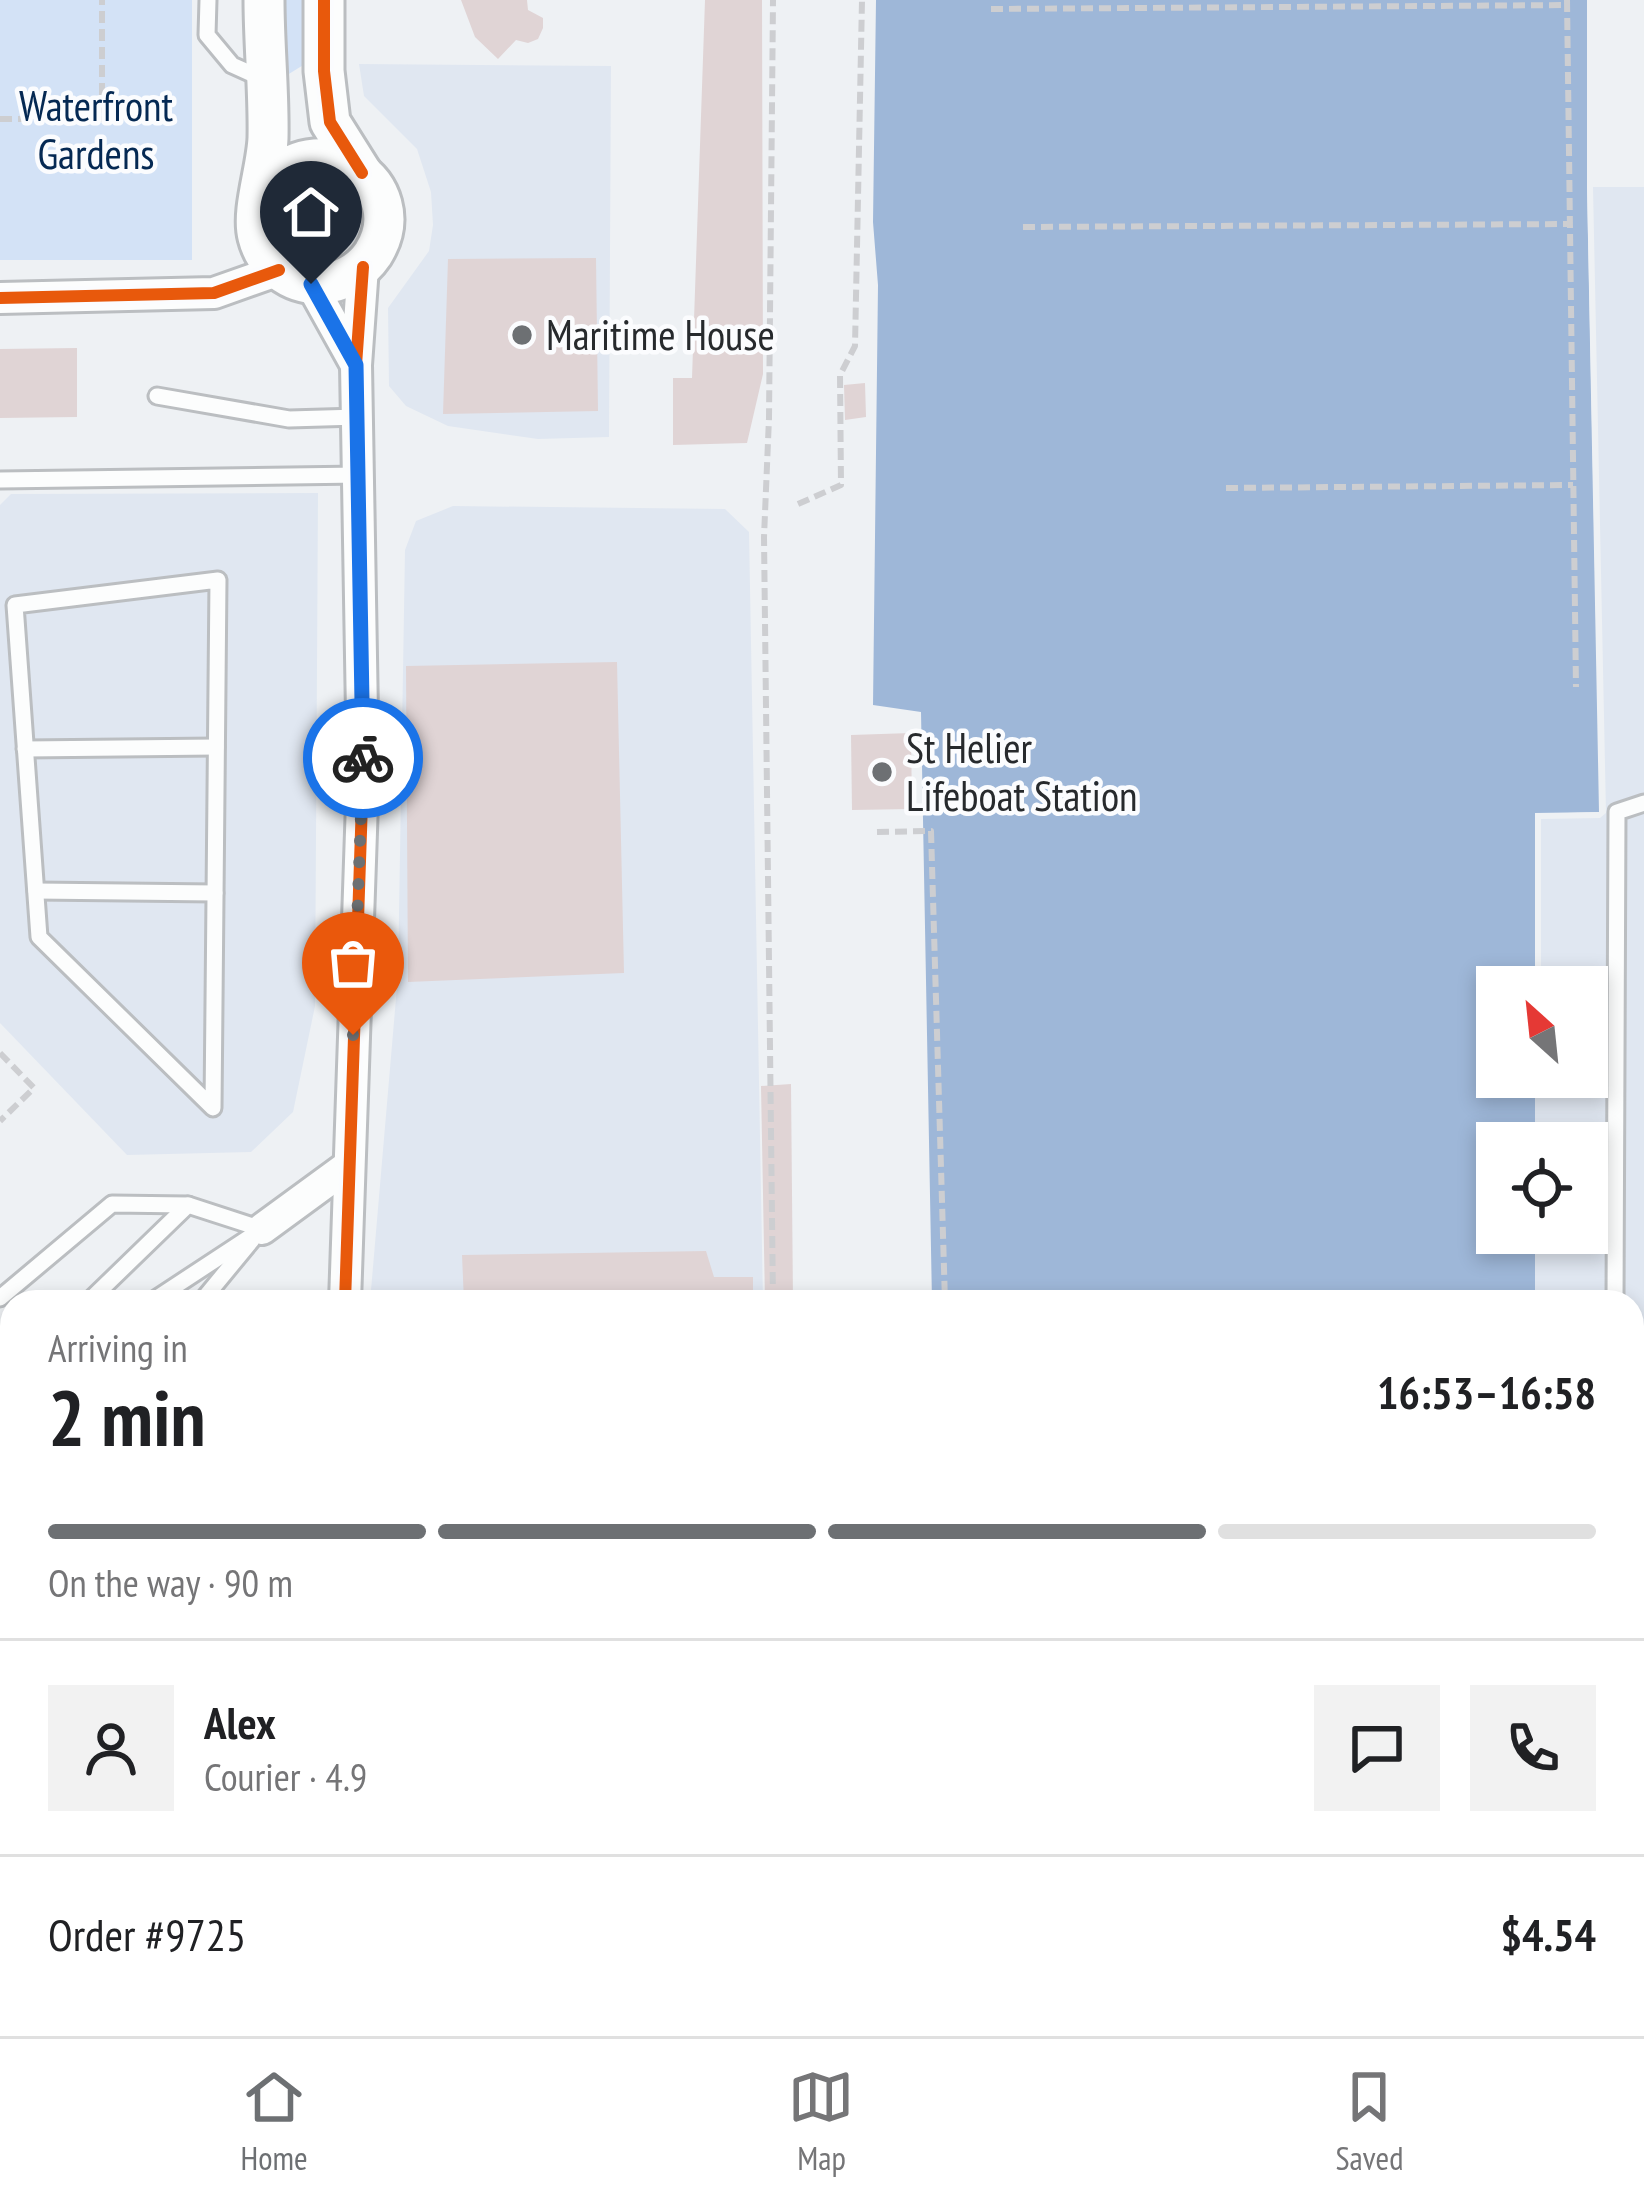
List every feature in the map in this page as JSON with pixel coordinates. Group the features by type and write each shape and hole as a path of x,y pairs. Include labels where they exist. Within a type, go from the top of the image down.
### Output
{"street":[{"path":"263,0 268,136 263,190"},
{"path":"0,298 214,293 295,277 330,283 363,266 376,250 382,209 331,122 324,71 324,0"},
{"path":"356,365 295,277 258,242 256,206 275,174 309,158 346,163 362,173"},
{"path":"345,1290 363,773 356,365 363,266"},
{"path":"262,1228 348,1166"}],"lane":[{"path":"208,0 207,34 232,65 264,80"},
{"path":"157,396 289,419 358,417"},
{"path":"0,480 359,475"},
{"path":"218,580 213,1108 39,938 25,749 15,605 218,580"},
{"path":"25,749 216,747"},
{"path":"1615,1290 1617,812 1644,802"},
{"path":"36,891 215,892"},
{"path":"10,1290 112,1204 188,1205 262,1228"},
{"path":"100,1290 188,1205"},
{"path":"170,1290 262,1228"},
{"path":"211,1290 262,1228"}],"path":[{"path":"0,119 102,119 102,0"},
{"path":"772,1290 764,537 773,0"},
{"path":"798,504 841,484 840,375 855,346 862,0"},
{"path":"991,9 1567,2 1576,687"},
{"path":"1023,226 1570,224"},
{"path":"1226,488 1574,485"},
{"path":"877,832 931,831 945,1290"},
{"path":"0,1053 34,1088 0,1121"}],"shaded area":[{"path":"359,64 611,66 609,437 538,439 448,426 406,406 389,386 388,308 429,251 431,192 417,149 364,96"},
{"path":"1587,187 1644,187 1644,1290 1535,1290 1535,1254 1608,1254 1608,1122 1535,1122 1535,1098 1608,1098 1608,966 1535,966 1535,813"},
{"path":"318,493 315,1006 293,1112 251,1152 127,1155 0,1023 0,505 11,494"},
{"path":"453,506 725,509 749,532 763,1290 371,1290 398,975 405,550 416,521"}],"green space":[{"name":"Waterfront Gardens","path":"0,0 192,0 192,260 0,260"},
{"path":"278,0 305,0 305,64 279,80"},
{"path":"324,184 349,195 360,220 349,245 324,256 299,245 288,220 299,195"}],"water":[{"path":"876,0 1587,0 1600,812 1535,814 1535,966 1476,966 1476,1098 1535,1098 1535,1122 1476,1122 1476,1254 1535,1254 1535,1290 932,1290 921,712 873,705 878,285 873,222"}],"pier":[{"path":"1587,0 1593,0 1606,813 1600,818 1541,819 1541,966 1535,966 1535,813 1599,812"}],"building":[{"path":"461,0 527,0 528,10 543,18 543,28 538,39 516,40 498,59 475,37"},
{"path":"705,0 762,0 763,374 747,443 673,445 673,378 692,378"},
{"name":"Maritime House","path":"596,258 598,411 443,414 448,259"},
{"path":"77,348 77,417 0,418 0,349"},
{"path":"865,383 866,417 845,420 844,385"},
{"path":"617,662 624,973 408,982 406,666"},
{"name":"St Helier Lifeboat Station","path":"911,733 912,809 852,810 851,735"},
{"path":"791,1084 793,1290 765,1290 761,1086"},
{"path":"706,1251 714,1277 753,1277 753,1290 463,1290 462,1255"}],"cycle path":[{"path":"324,0 330,122 362,173"},
{"path":"345,1290 363,773 356,365 363,267"},
{"path":"0,298 214,293 279,270"}],"way so far":[{"path":"353,1035 363,758"}],"place":[{"name":"Maritime House","path":"522,335"},
{"name":"St Helier Lifeboat Station","path":"882,772"}],"route":[{"path":"311,284 356,365 363,758"}]}
